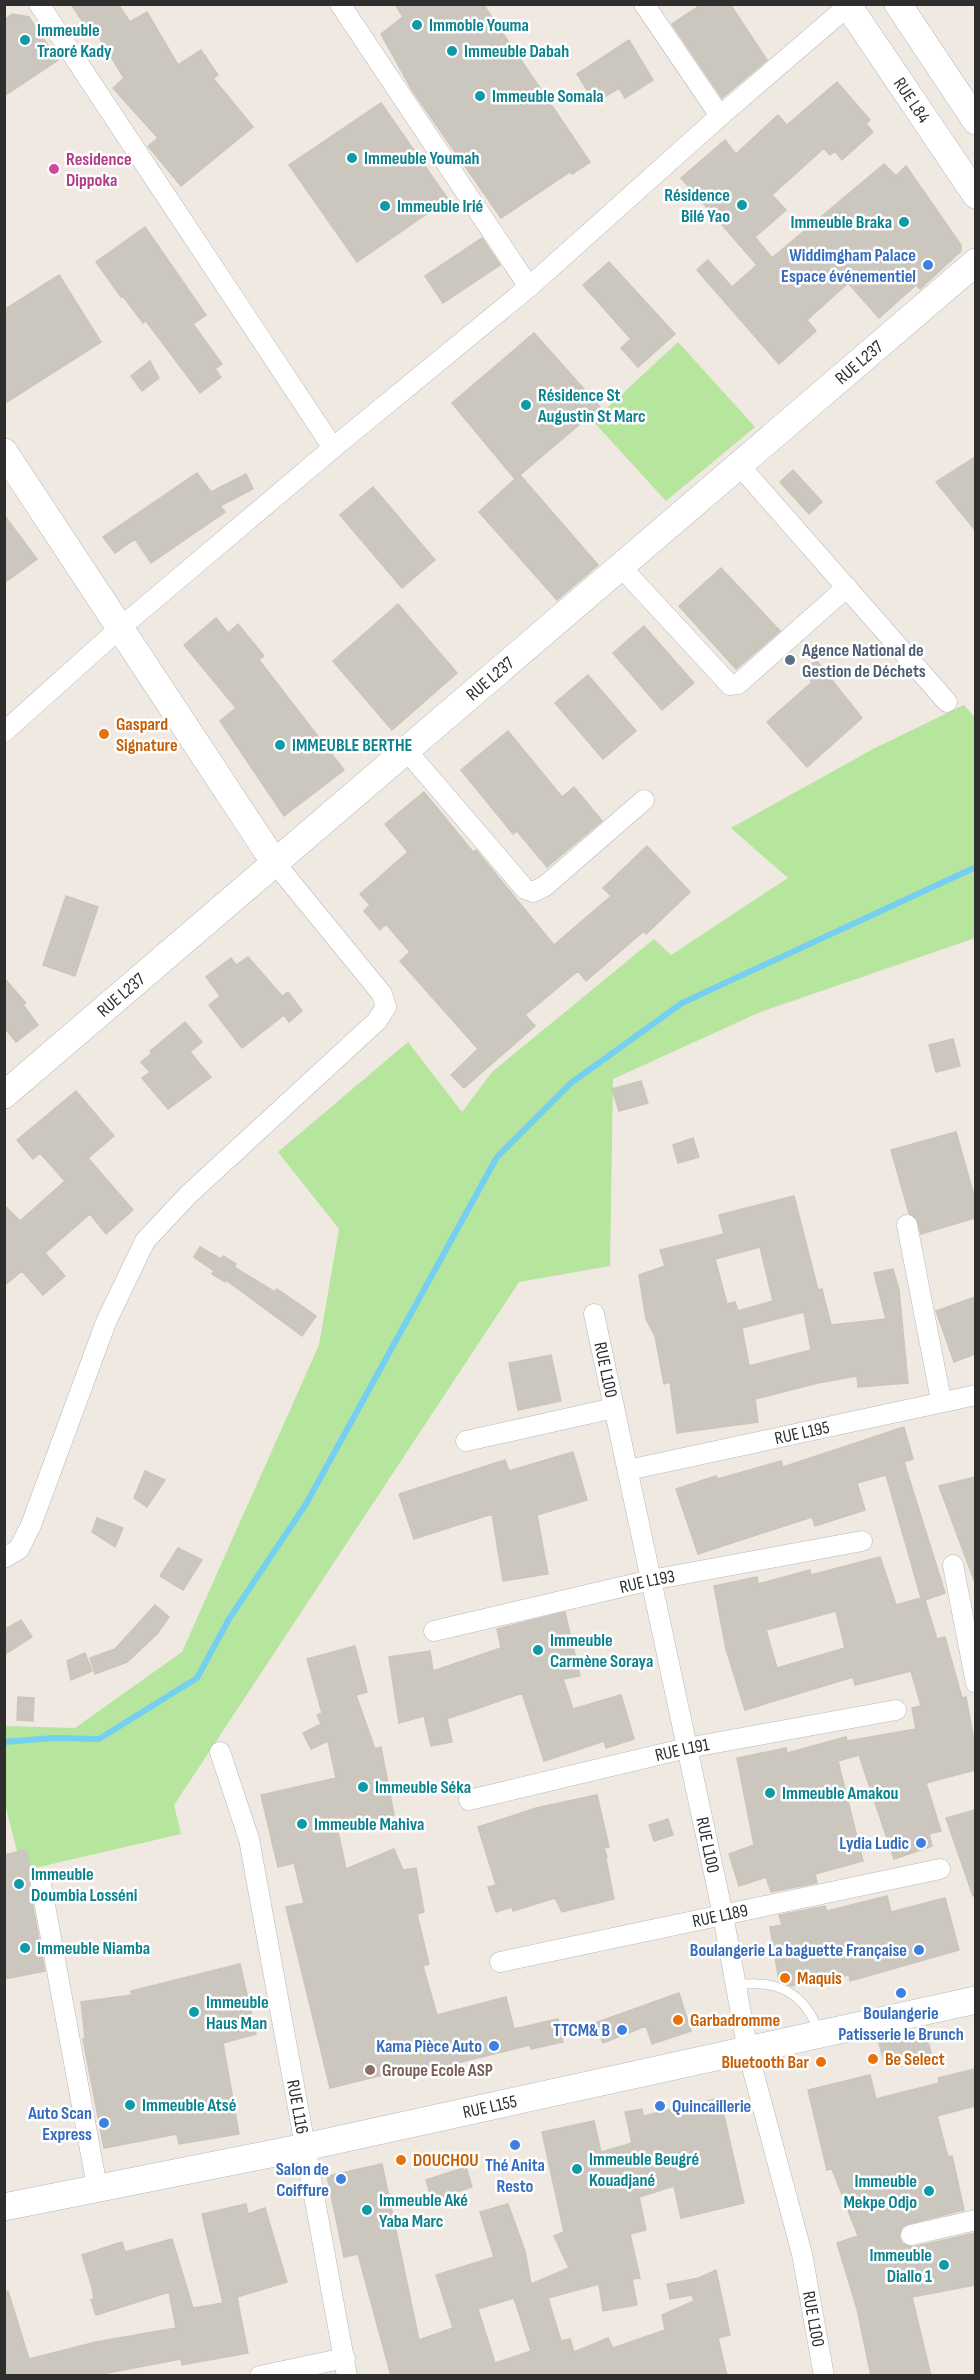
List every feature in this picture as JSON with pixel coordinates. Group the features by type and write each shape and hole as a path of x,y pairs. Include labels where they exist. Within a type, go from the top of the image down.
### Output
{"street":[{"path":"39,4 333,448"},
{"path":"340,4 529,287"},
{"path":"644,4 720,116"},
{"path":"898,4 975,121"},
{"path":"4,732 120,628 333,448 529,287 847,5"},
{"name":"RUE L84","path":"847,5 975,195"},
{"name":"RUE L237","path":"4,1095 975,262"},
{"path":"4,452 274,863 382,994 386,1007 377,1021 188,1195 145,1241 106,1322 31,1525 18,1549 4,1558"},
{"path":"739,465 947,702"},
{"path":"621,567 730,685 738,684 847,587"},
{"path":"407,751 525,889 533,892 545,886 644,800"},
{"path":"907,1225 941,1400"},
{"name":"RUE L100","path":"594,1314 723,1915 748,2052 802,2254 824,2376"},
{"name":"RUE L195","path":"628,1470 941,1400 975,1395"},
{"path":"466,1441 615,1408"},
{"name":"RUE L193","path":"434,1631 651,1580 862,1541"},
{"path":"953,1565 975,1683"},
{"name":"RUE L191","path":"469,1800 687,1748 896,1710"},
{"name":"RUE L116","path":"220,1752 249,1839 346,2367"},
{"name":"RUE L189","path":"500,1962 940,1869"},
{"path":"41,1884 97,2187"},
{"name":"RUE L155","path":"4,2207 305,2147 748,2052 975,2000"},
{"path":"911,2235 975,2220"},
{"path":"260,2376 346,2367"}],"lane":[{"path":"735,1985 759,1982 798,1997 812,2014 820,2035"}],"green space":[{"path":"678,342 755,427 666,501 593,421"},
{"path":"964,705 976,719 975,938 758,1013 613,1079 610,1266 519,1282 174,1805 181,1834 22,1871 5,1804 4,1726 75,1728 182,1652 319,1345 339,1229 278,1152 408,1042 462,1112 492,1072 654,939 671,955 788,878 731,828 875,748"}],"building":[{"path":"71,4 118,4 130,22 147,12 178,65 201,50 218,75 213,78 253,127 181,186 148,146 158,138 113,88 124,78 93,27 88,30"},
{"path":"395,4 483,4 590,162 572,174 570,172 501,218 412,90 381,34 403,17"},
{"path":"702,4 730,4 767,60 722,98 672,24"},
{"name":"Immeuble Traoré Kady","path":"12,14 29,17 58,60 4,96 4,20"},
{"path":"629,40 653,80 625,98 619,88 595,103 577,74"},
{"path":"837,82 870,120 866,124 873,132 842,160 835,151 830,155 824,148 772,195 786,210 755,237 772,258 884,164 896,176 906,166 961,245 961,251 920,289 916,285 879,318 848,283 807,320 816,331 779,364 697,270 708,260 732,287 757,265 681,178 725,140 736,154 778,115 787,125"},
{"path":"381,103 448,199 357,262 289,165"},
{"path":"145,227 206,315 193,324 222,364 215,369 221,377 200,393 146,321 143,323 96,262"},
{"path":"482,238 500,265 443,303 425,276"},
{"path":"609,262 675,334 638,367 621,348 631,339 583,285"},
{"path":"59,275 101,342 4,404 4,310"},
{"name":"Résidence St Augustin St Marc","path":"534,333 600,407 520,475 598,565 557,600 479,512 515,479 452,403"},
{"path":"150,361 159,378 142,391 131,376"},
{"path":"975,457 975,530 936,482"},
{"path":"793,470 822,502 809,514 780,482"},
{"path":"197,473 211,492 246,474 253,489 220,506 225,512 151,563 135,539 115,553 103,537"},
{"path":"373,487 435,560 402,588 340,515"},
{"path":"4,515 37,559 4,583"},
{"path":"721,568 780,631 736,669 679,606"},
{"path":"398,604 457,673 392,730 333,661"},
{"name":"IMMEUBLE BERTHE","path":"216,618 228,633 238,624 264,656 259,660 344,770 284,816 220,721 236,708 184,645"},
{"path":"644,626 694,683 662,710 613,653"},
{"path":"816,660 862,718 807,767 767,722 812,682 803,672"},
{"path":"588,675 636,731 603,759 555,703"},
{"path":"508,731 562,797 574,787 602,821 547,867 517,831 513,834 461,770"},
{"path":"424,792 473,852 476,850 554,945 611,896 603,888 647,846 690,892 646,934 644,931 586,981 578,971 525,1015 535,1026 464,1088 451,1075 478,1049 400,961 410,952 386,924 380,930 364,911 370,905 360,894 408,852 385,824"},
{"path":"66,896 98,907 75,976 43,965"},
{"path":"248,957 282,996 288,992 302,1011 289,1022 284,1015 242,1048 209,1005 220,996 206,977 231,958 236,965"},
{"path":"4,978 26,1003 23,1005 38,1025 16,1042 4,1027"},
{"path":"185,1022 202,1042 190,1052 211,1077 168,1109 142,1078 150,1072 141,1062 152,1053 150,1051"},
{"path":"953,1039 960,1066 936,1072 929,1045"},
{"path":"641,1081 648,1103 619,1111 612,1089"},
{"path":"76,1091 114,1136 88,1158 133,1210 106,1234 90,1214 45,1253 65,1276 43,1295 22,1271 4,1286 4,1205 20,1221 65,1181 40,1153 33,1159 17,1140"},
{"path":"956,1132 975,1199 975,1218 921,1234 916,1218 909,1213 891,1150"},
{"path":"693,1138 699,1157 678,1163 673,1145"},
{"path":"794,1196 818,1290 822,1289 831,1325 886,1319 874,1273 893,1269 899,1290 908,1383 858,1387 857,1376 818,1383 755,1399 758,1422 677,1433 670,1382 664,1384 655,1336 646,1319 639,1275 665,1266 660,1250 724,1234 719,1215","holes":["760,1247 773,1301 738,1311 735,1302 727,1304 715,1259","804,1312 811,1350 749,1366 742,1328"]},
{"path":"200,1247 221,1259 223,1256 236,1264 234,1267 275,1292 277,1289 316,1316 302,1336 226,1280 225,1282 212,1274 214,1271 194,1257"},
{"path":"975,1297 975,1354 954,1362 936,1311"},
{"path":"551,1355 561,1401 518,1410 509,1363"},
{"path":"904,1427 913,1459 904,1462 945,1593 925,1600 937,1639 945,1637 962,1698 966,1697 975,1746 975,1770 926,1783 941,1831 929,1834 932,1846 894,1859 859,1755 838,1761 863,1861 815,1874 817,1883 771,1892 766,1877 739,1886 729,1854 754,1845 737,1758 786,1748 787,1753 846,1737 847,1741 916,1729 912,1708 921,1706 911,1671 855,1685 853,1677 745,1710 726,1649 714,1586 757,1577 758,1584 810,1570 811,1575 880,1557 896,1605 921,1598 886,1475 857,1483 865,1510 815,1526 812,1517 698,1554 676,1489 716,1476 718,1479 781,1461 783,1467","holes":["836,1611 845,1648 777,1668 766,1630"]},
{"path":"573,1452 587,1500 537,1515 548,1574 503,1581 492,1514 414,1539 399,1494 505,1460 509,1471"},
{"path":"145,1471 165,1480 147,1507 134,1498"},
{"path":"975,1477 975,1579 974,1580 939,1486"},
{"path":"97,1518 123,1528 115,1547 92,1532"},
{"path":"178,1548 202,1560 183,1590 160,1576"},
{"path":"155,1605 169,1617 157,1634 127,1662 95,1674 90,1658 115,1649"},
{"path":"565,1612 580,1676 563,1679 573,1709 621,1695 634,1739 606,1748 604,1741 544,1761 522,1693 447,1719 452,1742 431,1746 424,1716 399,1723 389,1657 430,1651 433,1671 501,1648 497,1629"},
{"path":"21,1620 32,1637 4,1655 4,1630"},
{"path":"355,1646 367,1692 356,1695 375,1749 381,1747 394,1815 337,1827 346,1869 394,1849 403,1870 416,1868 424,1912 417,1914 429,1964 423,1966 437,2015 506,1997 514,2029 558,2019 563,2042 531,2049 530,2045 404,2076 403,2070 330,2088 286,1907 304,1903 294,1863 278,1867 261,1795 336,1778 328,1741 311,1749 303,1733 321,1724 317,1715 322,1713 307,1659"},
{"path":"85,1653 92,1671 71,1680 67,1661"},
{"path":"18,1697 34,1698 33,1721 17,1720"},
{"path":"597,1795 609,1847 604,1848 607,1857 601,1859 606,1859 614,1899 562,1912 555,1898 513,1911 512,1907 496,1912 488,1887 496,1885 478,1827 536,1808"},
{"path":"975,1810 975,1896 973,1896 946,1818"},
{"path":"668,1819 673,1835 654,1841 649,1825"},
{"path":"26,1850 32,1877 29,1886 45,1971 4,1979 4,1855"},
{"path":"887,1896 891,1912 945,1898 959,1950 850,1981 849,1975 791,1986 779,1981 770,1927 782,1925 779,1915 825,1906 827,1911"},
{"path":"240,1964 256,2034 223,2043 239,2134 179,2144 177,2134 104,2148 83,2039 85,2038 81,2002 132,1995 131,1991"},
{"path":"679,1993 691,2031 652,2044 646,2026 603,2043 595,2023"},
{"path":"925,2031 931,2053 885,2065 879,2043"},
{"path":"975,2069 975,2106 937,2116 948,2157 952,2156 964,2210 908,2224 902,2227 899,2237 903,2244 913,2247 975,2233 975,2285 912,2297 931,2376 871,2376 857,2309 837,2243 858,2236 832,2169 827,2170 808,2090 870,2075 876,2099 939,2083 938,2078"},
{"path":"720,2098 744,2203 681,2218 674,2186 639,2197 646,2230 630,2234 640,2278 632,2279 637,2305 603,2311 599,2284 548,2298 561,2341 570,2339 574,2352 608,2338 613,2348 665,2330 662,2315 694,2301 692,2295 670,2299 667,2284 699,2278 716,2270 730,2335 718,2338 727,2376 391,2376 358,2254 344,2257 327,2176 382,2164 419,2340 453,2328 436,2275 494,2257 480,2212 508,2204 525,2251 531,2284 569,2268 554,2236 564,2232 542,2132 594,2121 601,2152 632,2143 625,2112 642,2109 643,2116","holes":["514,2298 531,2351 495,2363 478,2309"]},
{"path":"466,2167 472,2187 432,2200 426,2180"},
{"path":"246,2204 248,2214 265,2208 287,2282 237,2297 248,2353 182,2365 181,2359 92,2376 4,2376 4,2292 8,2291 29,2359 96,2342 176,2328 169,2292 96,2315 91,2300 94,2299 92,2287 82,2255 122,2242 125,2252 172,2239 193,2308 223,2303 202,2214"}],"waterway":[{"path":"4,1742 54,1738 99,1739 197,1678 229,1619 306,1504 497,1157 571,1083 682,1003 976,867"}],"place":[{"name":"Immoble Youma","path":"417,25"},
{"name":"Immeuble Traoré Kady","path":"25,40"},
{"name":"Immeuble Dabah","path":"452,51"},
{"name":"Immeuble Somala","path":"480,96"},
{"name":"Immeuble Youmah","path":"352,158"},
{"name":"Residence Dippoka","path":"54,169"},
{"name":"Résidence Bilé Yao","path":"742,205"},
{"name":"Immeuble Irié","path":"385,206"},
{"name":"Immeuble Braka","path":"904,222"},
{"name":"Widdimgham Palace Espace événementiel","path":"928,265"},
{"name":"Résidence St Augustin St Marc","path":"526,405"},
{"name":"Agence National de Gestion de Déchets","path":"790,660"},
{"name":"Gaspard Signature","path":"104,734"},
{"name":"IMMEUBLE BERTHE","path":"280,745"},
{"name":"Immeuble Carmène Soraya","path":"538,1650"},
{"name":"Immeuble Séka","path":"363,1787"},
{"name":"Immeuble Amakou","path":"770,1793"},
{"name":"Immeuble Mahiva","path":"302,1824"},
{"name":"Lydia Ludic","path":"921,1843"},
{"name":"Immeuble Doumbia Losséni","path":"19,1884"},
{"name":"Immeuble Niamba","path":"25,1948"},
{"name":"Boulangerie La baguette Française","path":"919,1950"},
{"name":"Maquis","path":"785,1978"},
{"name":"Boulangerie Patisserie le Brunch","path":"901,1993"},
{"name":"Immeuble Haus Man","path":"194,2012"},
{"name":"Garbadromme","path":"678,2020"},
{"name":"TTCM& B","path":"622,2030"},
{"name":"Kama Pièce Auto","path":"494,2046"},
{"name":"Be Select","path":"873,2059"},
{"name":"Bluetooth Bar","path":"821,2062"},
{"name":"Groupe Ecole ASP","path":"370,2070"},
{"name":"Immeuble Atsé","path":"130,2105"},
{"name":"Quincaillerie","path":"660,2106"},
{"name":"Auto Scan Express","path":"104,2123"},
{"name":"Thé Anita Resto","path":"515,2145"},
{"name":"DOUCHOU","path":"401,2160"},
{"name":"Immeuble Beugré Kouadjané","path":"577,2169"},
{"name":"Salon de Coiffure","path":"341,2179"},
{"name":"Immeuble Mekpe Odjo","path":"929,2191"},
{"name":"Immeuble Aké Yaba Marc","path":"367,2210"},
{"name":"Immeuble Diallo 1","path":"944,2265"}]}
